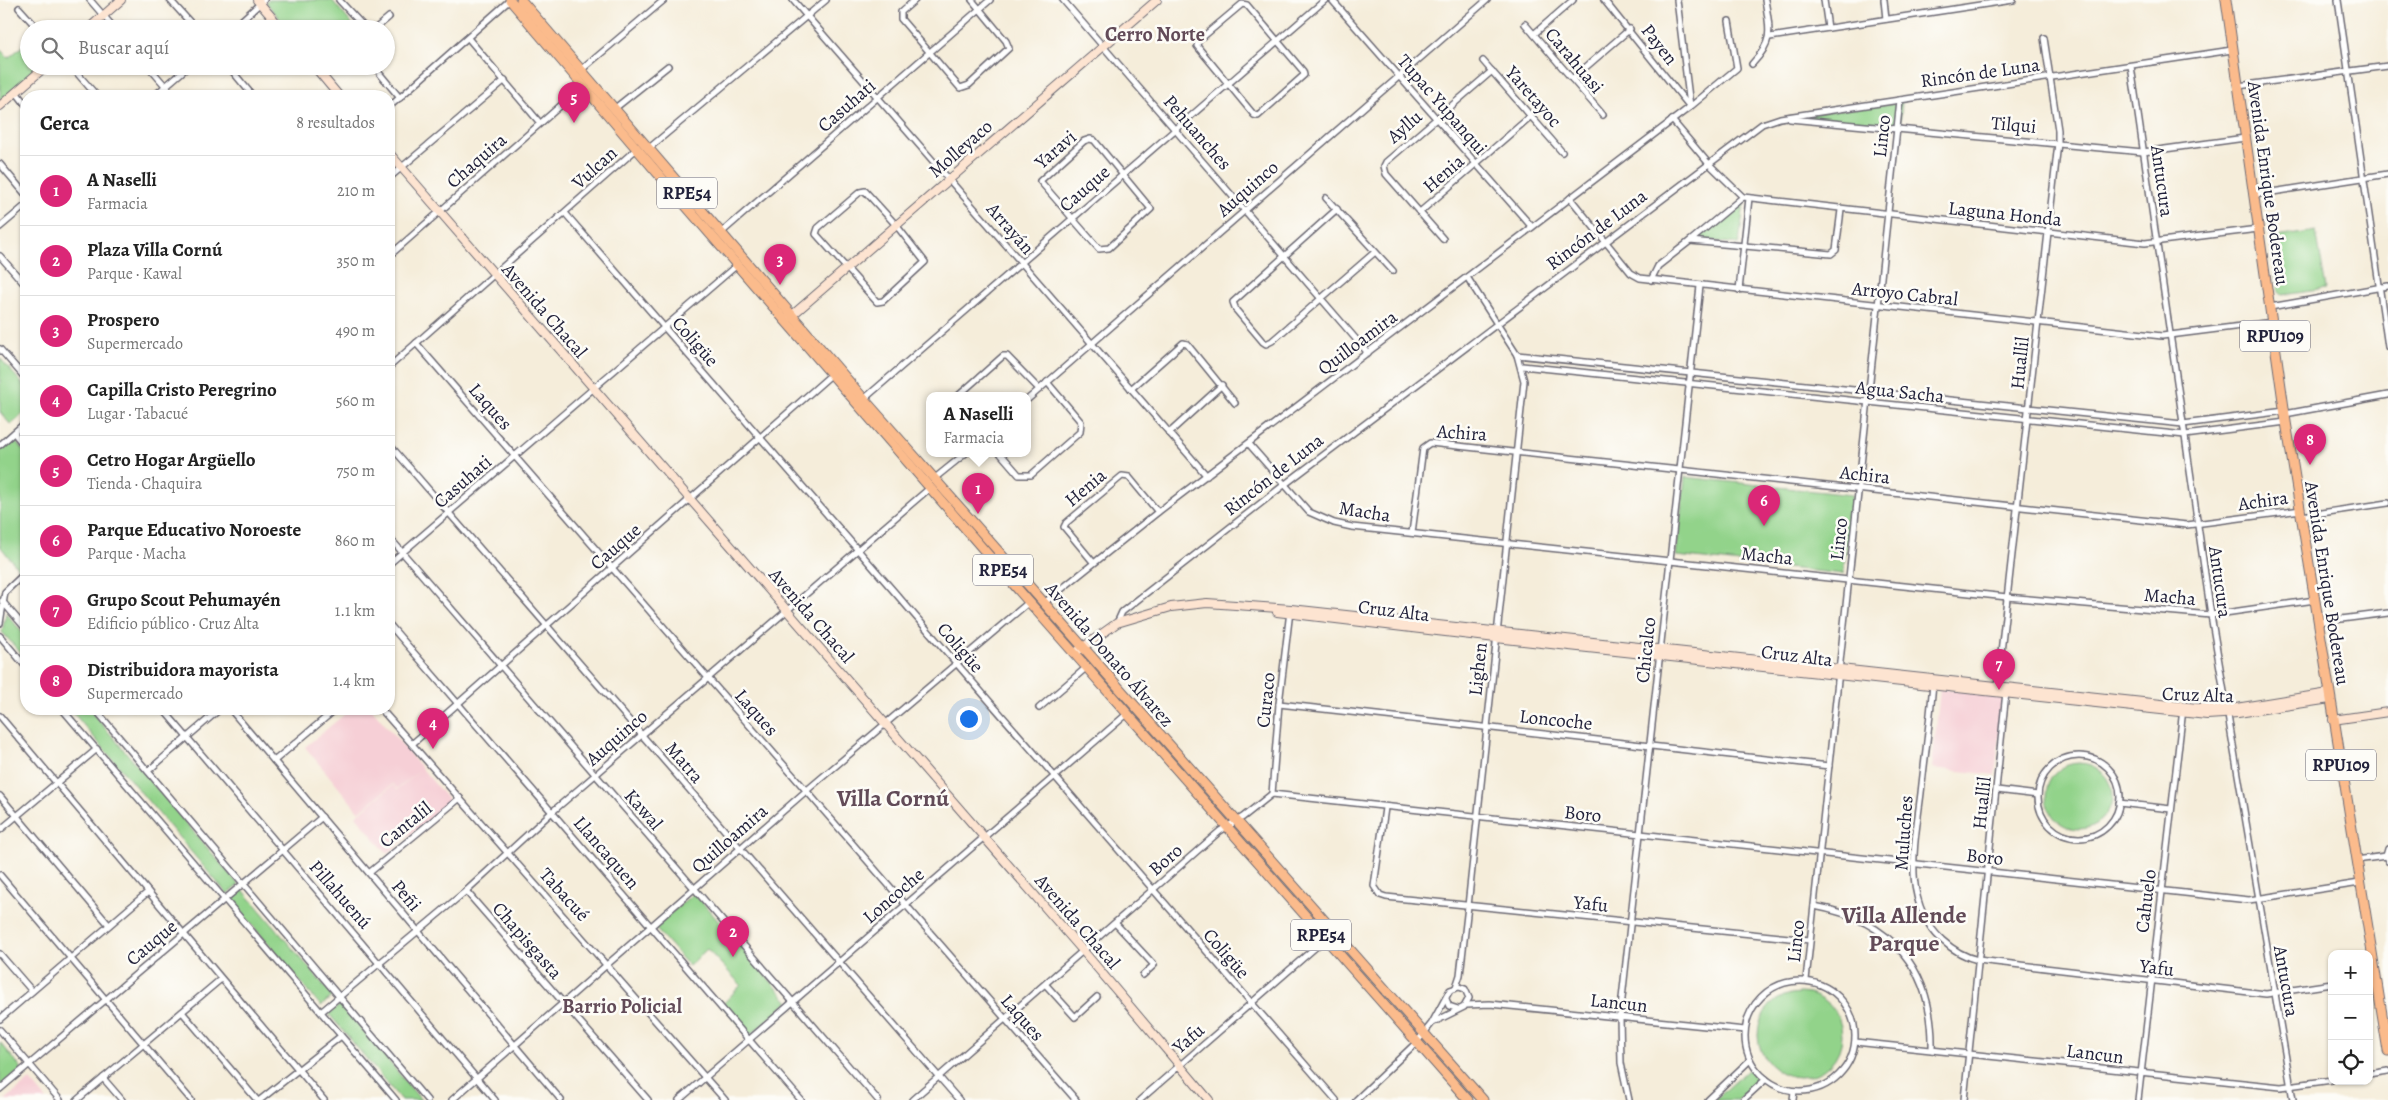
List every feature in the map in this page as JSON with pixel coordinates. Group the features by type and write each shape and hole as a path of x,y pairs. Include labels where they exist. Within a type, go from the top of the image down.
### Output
{"main road":[{"path":"98,20 121,0"},
{"name":"Avenida Donato Álvarez","path":"510,0 578,74 614,109 721,233 789,319 1029,602 1226,828 1468,1100"},
{"name":"Avenida Donato Álvarez","path":"521,0 578,74 583,86 737,265 789,319"},
{"name":"Molleyaco","path":"789,319 1157,0"},
{"name":"Avenida Enrique Bodereau","path":"2226,0 2286,416 2360,883 2369,950"},
{"path":"260,1 275,20"},
{"path":"0,106 36,75"},
{"path":"323,77 334,90"},
{"name":"Avenida Chacal","path":"395,160 493,276 1084,952 1209,1100"},
{"name":"Avenida Donato Álvarez","path":"835,372 864,399 935,478 1236,823 1423,1035 1483,1100"},
{"name":"Cruz Alta","path":"1117,623 1141,615 1189,604 1207,603 2183,709 2227,711 2329,696"},
{"name":"Rincón de Luna","path":"1075,653 1117,623"},
{"path":"2333,720 2388,712"},
{"name":"Avenida Enrique Bodereau","path":"2373,980 2386,1026 2388,1052"}],"street":[{"path":"90,0 108,20"},
{"path":"170,0 188,20"},
{"path":"339,0 358,20"},
{"path":"395,102 510,0"},
{"path":"578,74 664,0"},
{"name":"Arrayán","path":"793,0 1206,476"},
{"path":"648,149 826,0"},
{"path":"914,0 900,12 900,16 928,53 960,88 969,85 1008,48 1006,41 972,0"},
{"name":"Casuhati","path":"721,233 990,0"},
{"name":"Pehuanches","path":"1064,0 1368,353"},
{"name":"Cauque","path":"864,399 1325,0"},
{"name":"Tupac Yupanqui","path":"1332,0 1532,227"},
{"name":"Auquinco","path":"1031,396 1488,0"},
{"path":"1534,34 1573,0"},
{"name":"Payen","path":"1604,0 1630,29 1690,107"},
{"path":"1678,0 1690,107"},
{"path":"1752,64 1762,54 1770,37 1765,0"},
{"path":"1824,0 1828,28"},
{"path":"1884,0 1886,19"},
{"path":"1770,37 2013,0"},
{"path":"2338,0 2388,347"},
{"path":"241,20 260,1"},
{"path":"1247,5 1277,41 1303,71 1304,75 1262,115 1254,115 1197,46 1198,41 1238,6 1247,5"},
{"path":"19,8 30,20"},
{"path":"386,20 389,17"},
{"name":"Quilloamira","path":"1043,603 1158,512 1690,107 1737,68 1730,21"},
{"name":"Carahuasi","path":"1525,24 1603,115"},
{"path":"1572,79 1630,29"},
{"path":"468,38 540,123"},
{"name":"Huallil","path":"1996,689 2008,597 2058,143 2051,79 2044,38"},
{"name":"Rincón de Luna","path":"1117,623 1122,612 1284,485 1709,164 1755,127 1780,118 2051,79 2232,50"},
{"name":"Yaretayoc","path":"1483,61 1562,152"},
{"path":"614,109 668,66"},
{"name":"Antucura","path":"2131,66 2211,615 2273,993 2293,1100"},
{"path":"2238,86 2388,66"},
{"name":"Ayllu","path":"1420,212 1386,174 1384,166 1386,162 1492,71"},
{"path":"79,75 92,90"},
{"path":"156,75 169,90"},
{"path":"161,90 179,75"},
{"path":"236,75 248,90"},
{"path":"381,75 393,90"},
{"path":"395,172 504,80"},
{"name":"Chaquira","path":"395,251 583,86"},
{"path":"16,92 20,97"},
{"path":"395,92 400,98"},
{"name":"Linco","path":"1806,980 1900,100"},
{"name":"Henia","path":"1420,212 1531,116"},
{"name":"Tilqui","path":"1780,118 2143,152 2246,138"},
{"path":"1651,280 1658,266 1743,197 1709,164 1672,120"},
{"name":"Yaravi","path":"1072,219 1040,181 1048,172 1084,141 1090,139 1094,140 1122,174"},
{"name":"Vulcan","path":"395,362 637,150 648,149"},
{"path":"0,164 20,188"},
{"path":"1072,219 1099,249 1105,250 1148,214 1150,206 1122,174"},
{"path":"2253,195 2388,174"},
{"path":"865,191 896,225 925,262 883,302 877,302 818,238 818,228 860,192 865,191"},
{"name":"Laguna Honda","path":"1743,197 1841,210 2145,243 2258,229"},
{"path":"1326,198 1393,271"},
{"name":"Arroyo Cabral","path":"1570,198 1631,273 1651,280 2170,336 2273,322"},
{"path":"1739,290 1749,198"},
{"path":"1337,209 1234,302 1236,310 1266,344 1322,299 1375,252"},
{"path":"0,227 20,210"},
{"path":"1690,241 1831,254 1836,250 1841,210"},
{"path":"1420,212 1443,239"},
{"name":"Coligüe","path":"565,213 1336,1100"},
{"path":"0,256 20,279"},
{"name":"Casuhati","path":"395,558 737,265"},
{"path":"1467,276 1522,366"},
{"name":"Chicalco","path":"1629,1100 1621,1063 1620,1017 1700,286"},
{"path":"2270,307 2388,286"},
{"name":"Laques","path":"416,343 1076,1100"},
{"path":"1131,389 1183,343 1187,344 1236,403"},
{"path":"0,349 20,372"},
{"name":"Agua Sacha","path":"1517,355 2183,424 2286,416"},
{"path":"962,392 1003,356 1010,357 1039,389"},
{"name":"Agua Sacha","path":"1522,366 2185,435 2388,395"},
{"name":"Lighen","path":"1456,987 1460,975 1478,817 1524,381 1522,366"},
{"name":"Cauque","path":"412,744 835,372"},
{"path":"1003,457 1019,475 1031,475 1080,432 1081,422 1047,382"},
{"path":"1169,433 1222,385"},
{"path":"0,445 20,428"},
{"path":"14,433 20,440"},
{"name":"Achira","path":"1412,533 1423,448 1430,443 2198,525 2388,503"},
{"name":"Macha","path":"1249,444 1304,508 1320,518 1352,526 2008,597 2211,615 2315,600"},
{"name":"Matra","path":"395,451 959,1100"},
{"path":"935,478 961,457"},
{"name":"Henia","path":"1093,562 1064,527 1066,523 1122,476 1130,477 1158,512"},
{"name":"Auquinco","path":"322,1012 466,891 552,812 788,612 931,487"},
{"name":"Kawal","path":"395,544 878,1100"},
{"path":"0,623 1,601 7,589 20,577"},
{"path":"1,601 20,622"},
{"name":"Quilloamira","path":"452,1100 806,791 1029,602"},
{"name":"Curaco","path":"1272,794 1290,612"},
{"path":"2318,622 2388,613"},
{"name":"Llancaquen","path":"395,631 802,1100"},
{"path":"0,636 20,659"},
{"path":"1039,708 1087,667"},
{"name":"Muluches","path":"1933,682 1912,864 1916,891 1927,923 1949,946 1967,958 1978,960"},
{"name":"Huallil","path":"1964,1100 2007,690"},
{"name":"Loncoche","path":"1280,704 1650,744 1829,766"},
{"name":"Cahuelo","path":"2138,1100 2183,709"},
{"name":"Loncoche","path":"679,1100 1127,714"},
{"path":"67,715 396,1100"},
{"path":"100,715 427,1100"},
{"name":"Pillahuenú","path":"167,715 380,962 495,1100"},
{"path":"148,771 213,715"},
{"name":"Peñi","path":"235,715 562,1100"},
{"path":"274,761 329,715"},
{"name":"Tabacué","path":"386,715 725,1100"},
{"path":"0,716 324,1100"},
{"path":"0,830 97,749"},
{"path":"2081,756 2101,763 2112,772 2118,785 2119,803 2114,817 2106,827 2090,836 2077,837 2058,832 2049,824 2042,813 2038,794 2042,781 2054,764 2067,758 2081,756"},
{"path":"1998,790 2038,794"},
{"name":"Boro","path":"912,1100 1116,924 1152,890 1226,828 1236,823 1272,794 1385,808 1988,871 2162,892 2258,900 2360,883"},
{"path":"0,796 109,925"},
{"name":"Cantalil","path":"369,873 460,798"},
{"path":"2119,803 2171,809"},
{"name":"Yafu","path":"1385,808 1374,886 1376,892 1386,897 1810,940"},
{"name":"Cauque","path":"0,1089 322,817"},
{"path":"2356,860 2387,859 2388,849"},
{"path":"0,874 191,1100"},
{"name":"Chapisgasta","path":"466,891 648,1100"},
{"path":"0,1020 148,892"},
{"path":"1814,906 1850,915 1872,925 1890,939 1904,954 1922,983 1927,997 1933,1028 1932,1050"},
{"path":"1116,924 1154,965 1143,975"},
{"name":"Yafu","path":"1140,1100 1324,939"},
{"path":"0,954 32,991"},
{"name":"Yafu","path":"1978,960 2151,982 2266,994 2328,985"},
{"name":"Lighen","path":"1460,975 1467,992"},
{"path":"78,1100 221,979"},
{"name":"Linco","path":"1794,1091 1779,1087 1766,1079 1750,1060 1745,1041 1745,1030 1748,1017 1755,1004 1764,994 1783,984 1806,980 1831,991 1842,1001 1850,1013 1854,1027 1855,1042"},
{"path":"1046,985 1075,1017 1097,997"},
{"name":"Lancun","path":"1356,1100 1423,1035 1432,1023 1450,990 1456,987 1490,1004"},
{"path":"1467,992 1467,1005"},
{"path":"1446,999 1452,1008 1459,1009"},
{"name":"Lancun","path":"1432,1023 1467,1005 1490,1004 1745,1030"},
{"path":"182,1012 259,1100 341,1036"},
{"path":"0,1030 60,1100"},
{"path":"1793,1100 1794,1091 1818,1088 1839,1075 1852,1054 1855,1042"},
{"name":"Lancun","path":"1855,1042 1969,1053 2141,1074 2291,1087 2328,1081"},
{"path":"1708,1100 1750,1060"},
{"path":"2373,1073 2388,1070"},
{"path":"103,1078 122,1100"},
{"path":"1743,1100 1766,1079"}],"shaded area":[{"path":"1940,689 2003,696 1995,775 1932,768"},
{"path":"344,715 377,715 450,802 387,854 356,816 393,785 397,790 421,770 397,789 393,784 359,812 305,747"},
{"path":"30,1080 47,1100 5,1100"}],"green space":[{"path":"269,0 332,0 349,20 281,20 266,2"},
{"path":"20,48 20,75 30,75 0,101 0,49 8,58"},
{"path":"1902,102 1900,126 1788,117"},
{"path":"1744,203 1739,244 1697,239"},
{"path":"2316,231 2326,289 2282,295 2278,291 2270,238"},
{"path":"0,358 20,381 20,417 11,425 0,412"},
{"path":"13,438 20,447 20,571 0,546 0,450"},
{"path":"1685,477 1852,495 1843,574 1676,556"},
{"path":"6,613 20,630 20,652 2,632"},
{"path":"75,715 94,715 239,885 227,894"},
{"path":"2073,763 2085,763 2097,768 2107,778 2112,790 2110,809 2097,824 2085,829 2073,829 2061,824 2051,814 2046,802 2046,790 2051,778 2061,768"},
{"path":"243,890 333,996 321,1006 231,900"},
{"path":"694,893 789,1002 749,1036 722,1005 741,985 707,949 689,966 654,927"},
{"path":"1800,993 1823,1000 1835,1012 1842,1035 1835,1058 1823,1070 1800,1077 1777,1070 1765,1058 1758,1035 1765,1012 1777,1000"},
{"path":"341,1004 421,1100 401,1100 329,1014"},
{"path":"0,1042 22,1069 0,1087"},
{"path":"1749,1069 1759,1080 1737,1100 1715,1100"}],"place":[{"name":"Cetro Hogar Argüello","path":"574,123"},
{"name":"Prospero","path":"780,285"},
{"name":"Distribuidora mayorista","path":"2310,465"},
{"name":"A Naselli","path":"978,514"},
{"name":"Parque Educativo Noroeste","path":"1764,526"},
{"name":"Grupo Scout Pehumayén","path":"1999,690"},
{"name":"Capilla Cristo Peregrino","path":"433,749"},
{"name":"Plaza Villa Cornú","path":"733,957"}],"district":[{"name":"Cerro Norte","path":"1155,34"},
{"name":"Villa Cornú","path":"893,798"},
{"name":"Villa Allende Parque","path":"1904,929"},
{"name":"Barrio Policial","path":"622,1006"}]}
